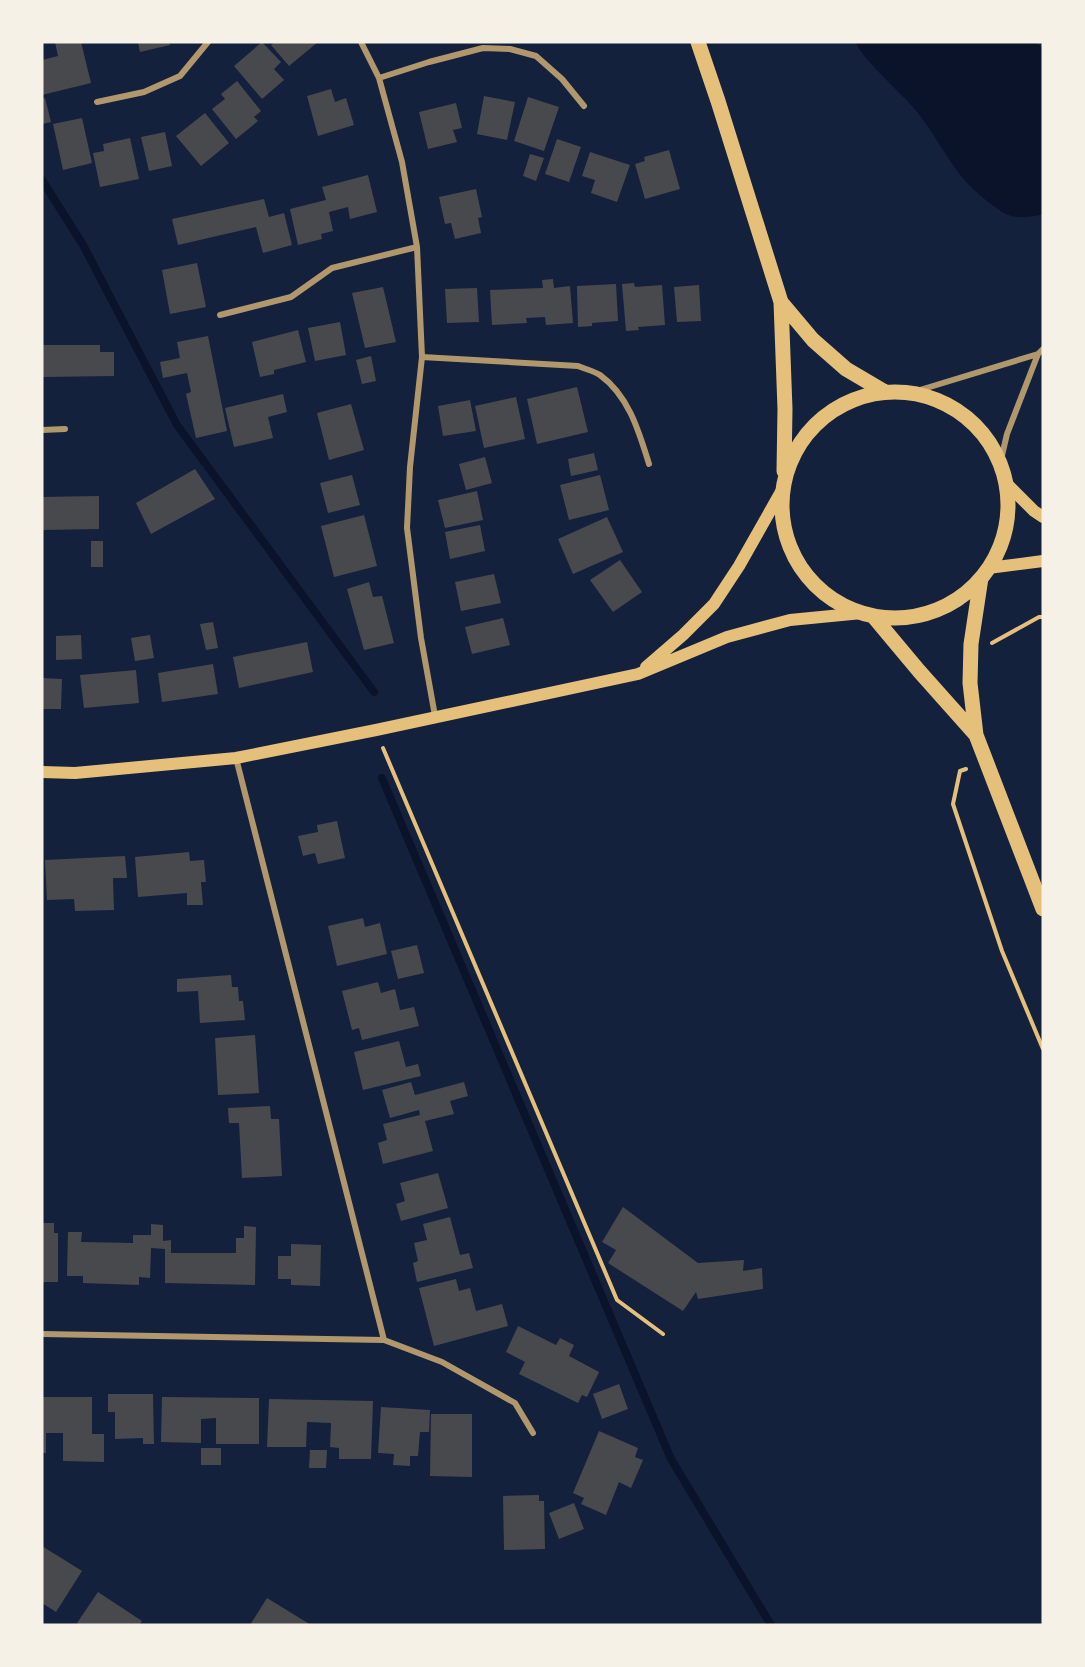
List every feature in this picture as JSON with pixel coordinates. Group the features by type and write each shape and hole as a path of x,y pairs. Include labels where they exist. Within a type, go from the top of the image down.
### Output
{"main road":[{"path":"698,42 781,302 785,409 783,522 792,552 809,579 833,600 868,615 976,735"},
{"path":"781,302 813,340 846,369 885,392"},
{"path":"42,772 75,773 236,758 638,674 727,637 790,620 868,615 903,617 933,611 959,598 985,573 999,549 1006,527 1008,505 1006,483 1000,464 985,438 964,416 939,401 910,393 885,392 850,401 820,419 797,447 783,485 739,566 714,604 683,635 638,674"},
{"path":"1006,483 1043,518"},
{"path":"985,573 1043,561"},
{"path":"985,573 971,644 970,683 976,735 1043,909"}],"street":[{"path":"98,102 144,92 180,76 208,42"},
{"path":"360,42 379,78 402,162 417,247 422,357 410,467 407,528 435,716"},
{"path":"379,78 483,48 510,49 536,56 562,79 584,106"},
{"path":"220,315 291,297 332,268 417,247"},
{"path":"910,393 1041,351"},
{"path":"1000,464 1007,435 1041,351"},
{"path":"422,357 578,366 599,375 624,398 639,430 649,464"},
{"path":"42,430 65,429"},
{"path":"236,758 384,1340"},
{"path":"42,1334 384,1340 442,1362 515,1403 533,1433"}],"path":[{"path":"971,644 991,644 1043,617"},
{"path":"376,730 617,1300 663,1334"},
{"path":"987,763 960,771 953,804 1002,951 1043,1049"}],"water":[{"path":"856,42 1036,42 1043,49 1043,214 1027,217 1011,216 977,193 961,176 920,115 864,56"}],"building":[{"path":"55,42 81,42 91,83 42,95 42,60 58,56"},
{"path":"138,42 169,42 170,45 140,52"},
{"path":"262,42 281,62 274,69 284,80 262,99 234,66"},
{"path":"275,42 318,42 289,66 271,45"},
{"path":"237,81 261,111 254,117 258,121 236,139 212,109 225,99 221,94"},
{"path":"331,89 335,102 346,98 354,125 318,136 307,96"},
{"path":"484,96 515,102 507,140 477,134"},
{"path":"528,97 559,107 544,151 514,141"},
{"path":"45,98 51,122 42,124 42,99"},
{"path":"456,103 462,128 453,130 457,142 428,149 419,112"},
{"path":"205,113 229,143 201,166 176,136"},
{"path":"82,118 92,163 63,170 53,124"},
{"path":"165,132 172,166 149,171 141,137"},
{"path":"130,138 139,179 100,187 93,153 104,151 103,144"},
{"path":"557,139 581,147 569,182 545,174"},
{"path":"669,150 680,189 645,199 635,164 645,161 644,157"},
{"path":"590,152 630,165 617,202 591,193 595,180 582,176"},
{"path":"530,154 544,158 536,181 523,176"},
{"path":"368,175 377,212 350,219 348,207 329,212 333,231 321,234 322,239 298,245 290,209 326,200 322,187"},
{"path":"476,189 482,217 478,218 481,233 455,239 451,223 445,224 439,197"},
{"path":"264,199 269,217 284,213 292,245 263,253 256,227 178,245 172,219"},
{"path":"197,263 206,307 170,314 162,270"},
{"path":"553,279 554,288 570,286 573,323 546,325 545,317 526,318 527,323 492,325 490,290 543,288 542,280"},
{"path":"634,283 635,287 662,285 665,325 638,327 639,330 626,331 622,284"},
{"path":"616,284 618,321 592,323 592,326 578,327 577,286"},
{"path":"699,285 701,321 677,322 674,287"},
{"path":"383,287 396,342 365,348 352,293"},
{"path":"477,288 479,322 447,323 445,289"},
{"path":"340,322 346,355 315,361 308,328"},
{"path":"298,330 306,362 274,370 274,374 260,377 252,342"},
{"path":"208,336 227,431 196,438 186,394 191,392 187,373 163,378 160,362 180,358 177,342"},
{"path":"42,345 100,345 100,352 114,352 114,376 42,377"},
{"path":"371,356 376,381 362,384 356,360"},
{"path":"577,387 588,432 537,444 527,399"},
{"path":"283,394 287,412 268,417 273,438 234,447 225,408"},
{"path":"516,397 525,439 484,448 475,406"},
{"path":"470,400 476,431 443,436 438,406"},
{"path":"351,404 364,450 329,460 317,413"},
{"path":"594,453 598,470 571,476 568,459"},
{"path":"485,457 492,483 466,490 459,464"},
{"path":"195,469 215,499 151,534 136,503"},
{"path":"352,475 360,505 328,513 320,483"},
{"path":"600,475 609,510 569,520 560,485"},
{"path":"477,491 483,520 445,528 438,500"},
{"path":"99,496 99,529 42,530 42,497"},
{"path":"364,515 377,566 334,577 321,526"},
{"path":"607,517 623,552 573,574 558,539"},
{"path":"480,525 485,551 450,559 445,532"},
{"path":"91,541 103,541 103,567 91,567"},
{"path":"620,560 642,592 613,612 590,580"},
{"path":"494,574 501,603 461,611 455,582"},
{"path":"369,582 373,597 382,596 394,643 364,650 347,589"},
{"path":"503,618 510,645 472,654 465,627"},
{"path":"213,622 218,648 206,650 200,624"},
{"path":"81,635 82,659 56,660 56,636"},
{"path":"150,635 154,658 135,661 131,638"},
{"path":"307,642 313,672 239,688 233,657"},
{"path":"213,664 218,694 162,702 158,673"},
{"path":"136,670 139,703 84,708 80,675"},
{"path":"42,678 62,679 61,709 42,709"},
{"path":"337,821 345,858 318,864 315,853 303,856 298,836 318,832 317,825"},
{"path":"189,852 190,861 204,860 206,882 201,882 203,905 187,905 187,893 138,897 135,857"},
{"path":"125,856 127,878 113,878 114,910 75,911 74,899 47,900 45,860"},
{"path":"363,918 365,927 380,923 387,954 337,966 328,926"},
{"path":"417,945 424,973 398,979 391,951"},
{"path":"231,975 232,987 238,987 239,1001 243,1001 245,1020 200,1023 198,991 177,992 177,979"},
{"path":"378,982 381,993 395,989 400,1010 414,1007 419,1026 362,1040 359,1028 352,1030 342,991"},
{"path":"255,1035 259,1093 218,1095 215,1038"},
{"path":"399,1041 406,1067 418,1064 421,1076 363,1090 354,1052"},
{"path":"411,1082 415,1095 464,1082 468,1096 450,1101 454,1114 425,1121 433,1151 383,1164 378,1143 387,1140 383,1124 420,1115 419,1110 390,1118 382,1090"},
{"path":"270,1106 271,1119 279,1119 282,1176 242,1178 239,1123 229,1123 228,1108"},
{"path":"438,1173 448,1208 401,1221 396,1204 405,1201 400,1183"},
{"path":"623,1207 698,1263 744,1260 743,1271 762,1268 763,1289 698,1299 696,1292 683,1311 608,1263 616,1250 602,1242"},
{"path":"450,1217 460,1255 469,1253 473,1268 417,1282 413,1263 418,1261 414,1243 427,1240 423,1224"},
{"path":"42,1223 54,1223 54,1233 58,1233 58,1282 42,1282"},
{"path":"151,1224 163,1225 163,1241 171,1240 171,1253 236,1253 236,1238 244,1238 244,1226 256,1227 255,1285 165,1283 165,1249 151,1248 150,1278 139,1277 139,1285 83,1283 83,1276 67,1276 68,1232 82,1232 81,1242 133,1243 133,1235 151,1235"},
{"path":"291,1244 321,1245 320,1286 291,1285 291,1279 278,1279 278,1256 291,1256"},
{"path":"456,1279 459,1291 470,1288 476,1311 502,1304 508,1326 434,1346 419,1288"},
{"path":"518,1326 556,1345 560,1338 574,1345 569,1356 599,1372 587,1397 582,1395 578,1403 519,1374 525,1362 506,1352"},
{"path":"619,1384 628,1409 602,1419 593,1394"},
{"path":"108,1394 153,1394 154,1444 143,1444 143,1438 115,1439 115,1412 108,1412"},
{"path":"42,1397 92,1397 92,1434 104,1434 104,1462 63,1461 63,1433 46,1433 46,1453 42,1453"},
{"path":"162,1397 259,1398 259,1444 216,1444 216,1418 201,1419 201,1443 161,1442"},
{"path":"269,1399 373,1401 371,1459 339,1459 339,1448 330,1447 331,1423 307,1422 306,1447 267,1447"},
{"path":"381,1407 430,1410 429,1432 420,1432 418,1456 410,1456 410,1466 393,1465 394,1454 378,1453"},
{"path":"431,1414 472,1414 472,1477 430,1476"},
{"path":"599,1431 638,1448 635,1457 643,1460 631,1488 619,1482 606,1515 581,1504 584,1498 573,1493"},
{"path":"201,1448 221,1448 221,1465 201,1465"},
{"path":"310,1450 327,1450 326,1468 309,1468"},
{"path":"539,1495 539,1501 544,1501 545,1549 504,1550 503,1496"},
{"path":"574,1503 584,1529 559,1539 549,1513"},
{"path":"42,1546 82,1571 56,1612 42,1603"},
{"path":"98,1592 142,1621 139,1625 80,1625 77,1623"},
{"path":"267,1598 311,1625 250,1625"}],"waterway":[{"path":"42,180 83,245 177,425 374,692"},
{"path":"382,778 671,1459 771,1625"}]}
